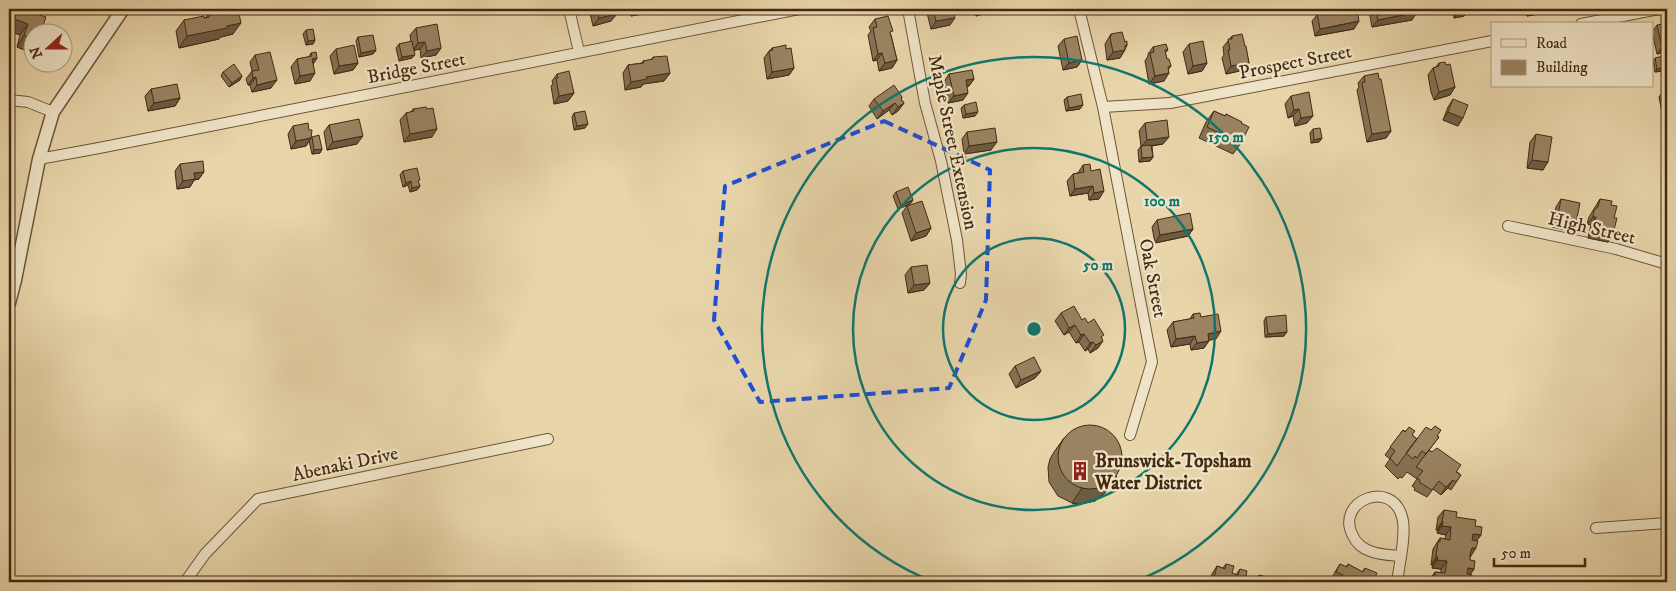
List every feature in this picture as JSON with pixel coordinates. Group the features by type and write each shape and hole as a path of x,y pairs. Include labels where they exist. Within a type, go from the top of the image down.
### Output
{"street":[{"path":"9,303 39,159 53,112 123,9"},
{"path":"569,9 579,52"},
{"name":"Bridge Street","path":"39,159 799,9"},
{"name":"Maple Street Extension","path":"908,9 925,103 941,161 957,240 960,283"},
{"name":"Oak Street","path":"1079,9 1103,107 1152,362 1130,435"},
{"path":"1591,22 1659,9"},
{"name":"Prospect Street","path":"1103,107 1170,103 1491,41"},
{"path":"9,100 28,102 53,112"},
{"name":"High Street","path":"1508,226 1616,250 1667,264"},
{"name":"Abenaki Drive","path":"186,582 205,554 258,499 548,439"},
{"path":"1397,582 1404,529 1400,509 1386,498 1376,496 1366,498 1358,503 1349,521 1350,530 1359,545 1368,551 1400,556"},
{"path":"1596,528 1667,523"}],"highlighted area":[{"path":"884,121 990,170 986,300 949,388 760,402 714,320 725,186"}],"building":[{"path":"9,9 25,11 26,9 35,9 33,13 46,17 44,22 23,22 9,17"},
{"path":"222,9 238,9 241,23 227,26 227,28 187,36 184,20 204,16 204,18 209,17 209,14 222,11"},
{"path":"596,9 615,9 617,14 599,18"},
{"path":"933,9 953,9 955,18 936,21"},
{"path":"1325,9 1357,9 1359,21 1320,29 1317,13 1325,12"},
{"path":"1375,9 1417,9 1417,12 1378,20"},
{"path":"888,16 893,31 890,32 897,60 885,63 882,53 878,54 873,28 877,27 875,19"},
{"path":"1667,23 1667,46 1662,47 1657,25"},
{"path":"437,24 441,48 427,51 425,42 418,43 416,28"},
{"path":"313,29 315,40 308,41 306,30"},
{"path":"1122,32 1125,42 1127,41 1125,50 1113,52 1111,34"},
{"path":"1242,34 1249,63 1231,66 1228,39"},
{"path":"373,35 376,50 361,53 358,37"},
{"path":"1077,36 1082,60 1069,63 1064,39"},
{"path":"412,41 415,55 402,57 399,44"},
{"path":"1203,41 1207,63 1193,66 1189,44"},
{"path":"1166,44 1168,50 1165,50 1167,59 1169,59 1171,66 1168,67 1169,73 1155,76 1150,53 1154,52 1153,47"},
{"path":"354,45 358,63 339,66 336,49"},
{"path":"786,45 786,49 791,48 794,68 772,72 769,51 773,50 772,48"},
{"path":"270,52 277,80 257,85 256,77 253,78 252,71 259,70 255,55"},
{"path":"316,52 317,58 312,59 315,73 300,76 297,59 312,56 311,53"},
{"path":"667,56 670,73 631,82 628,65 644,63 643,61 653,59 653,57"},
{"path":"1663,56 1665,67 1657,69 1655,58"},
{"path":"1445,62 1446,65 1450,64 1455,87 1439,92 1433,68 1439,66 1439,63"},
{"path":"234,64 242,76 232,83 223,72"},
{"path":"972,70 974,79 966,80 968,93 954,96 949,74"},
{"path":"569,71 574,93 559,96 557,74"},
{"path":"1378,73 1379,79 1381,79 1391,131 1372,134 1362,83 1365,82 1364,76"},
{"path":"177,84 180,98 154,103 151,89"},
{"path":"894,85 904,103 898,107 895,103 883,111 874,99"},
{"path":"1309,92 1313,116 1301,118 1299,109 1294,110 1291,96"},
{"path":"1667,92 1667,108 1665,108 1662,93"},
{"path":"1081,94 1083,105 1069,108 1067,97"},
{"path":"1453,99 1468,105 1463,118 1448,112"},
{"path":"976,102 978,112 966,114 964,105"},
{"path":"426,107 427,109 433,108 437,129 410,134 406,113 414,111 413,109"},
{"path":"585,111 588,124 577,126 574,113"},
{"path":"1214,111 1225,116 1226,114 1249,127 1241,143 1207,127"},
{"path":"359,119 363,136 333,142 329,125"},
{"path":"1167,120 1169,137 1147,140 1145,123"},
{"path":"308,123 309,130 312,130 311,138 296,141 293,126"},
{"path":"995,128 997,142 969,146 967,132"},
{"path":"1320,128 1322,138 1314,140 1313,129"},
{"path":"1536,134 1552,137 1548,162 1532,160"},
{"path":"319,135 322,149 314,150 312,137"},
{"path":"10,136 10,152 9,152"},
{"path":"1151,145 1153,157 1142,158 1141,146"},
{"path":"203,161 204,172 194,173 195,179 183,181 180,164"},
{"path":"1090,164 1091,171 1100,169 1104,191 1094,193 1093,186 1075,189 1073,174 1084,172 1083,165"},
{"path":"417,168 420,186 412,188 411,181 406,183 403,171"},
{"path":"1665,180 1667,180 1667,189 1665,188"},
{"path":"908,187 913,200 901,205 896,192"},
{"path":"1561,199 1580,203 1576,223 1557,220"},
{"path":"1600,199 1612,201 1611,205 1617,206 1614,218 1617,218 1613,234 1593,230 1596,217 1593,217 1594,210 1598,207"},
{"path":"922,201 931,228 916,233 907,206"},
{"path":"1190,213 1193,229 1160,235 1157,220"},
{"path":"927,265 930,283 914,285 911,267"},
{"path":"1074,306 1082,320 1085,318 1088,323 1094,319 1104,335 1101,337 1103,341 1096,345 1093,342 1090,343 1084,334 1081,335 1075,325 1069,328 1061,313"},
{"path":"1200,313 1201,317 1218,314 1221,331 1208,334 1209,341 1197,343 1195,336 1176,339 1173,322 1194,318 1193,314"},
{"path":"1286,315 1287,332 1268,334 1266,317"},
{"path":"1034,357 1041,371 1021,380 1015,366"},
{"name":"Brunswick-Topsham Water District","path":"1090,425 1102,427 1113,434 1120,445 1122,457 1120,469 1113,480 1102,487 1090,489 1078,487 1067,480 1060,469 1058,457 1060,445 1067,434 1078,427"},
{"path":"1435,426 1441,430 1437,436 1439,437 1426,454 1422,451 1417,458 1415,456 1413,459 1406,453 1426,427 1431,430"},
{"path":"1409,427 1415,431 1412,435 1417,439 1397,466 1390,458 1395,451 1390,447 1403,430 1405,432"},
{"path":"1437,448 1461,465 1456,472 1461,475 1456,482 1453,480 1446,487 1439,481 1432,490 1419,482 1420,480 1417,478 1423,471 1416,467 1429,450 1432,452"},
{"path":"1444,510 1457,512 1456,517 1476,520 1475,526 1482,527 1481,535 1473,534 1472,540 1478,541 1476,548 1472,548 1470,554 1470,560 1475,561 1474,569 1468,568 1467,574 1472,575 1471,582 1432,582 1435,572 1445,573 1447,561 1437,560 1438,557 1436,557 1440,538 1450,540 1451,527 1442,526"},
{"path":"1226,564 1234,566 1232,573 1238,575 1240,569 1247,571 1246,576 1258,580 1259,575 1267,577 1265,582 1213,582 1217,566 1225,569"},
{"path":"1340,564 1347,567 1348,564 1363,572 1365,568 1377,573 1373,582 1340,582 1343,575 1336,572"}],"place":[{"name":"Brunswick-Topsham Water District","path":"1080,471"}]}
